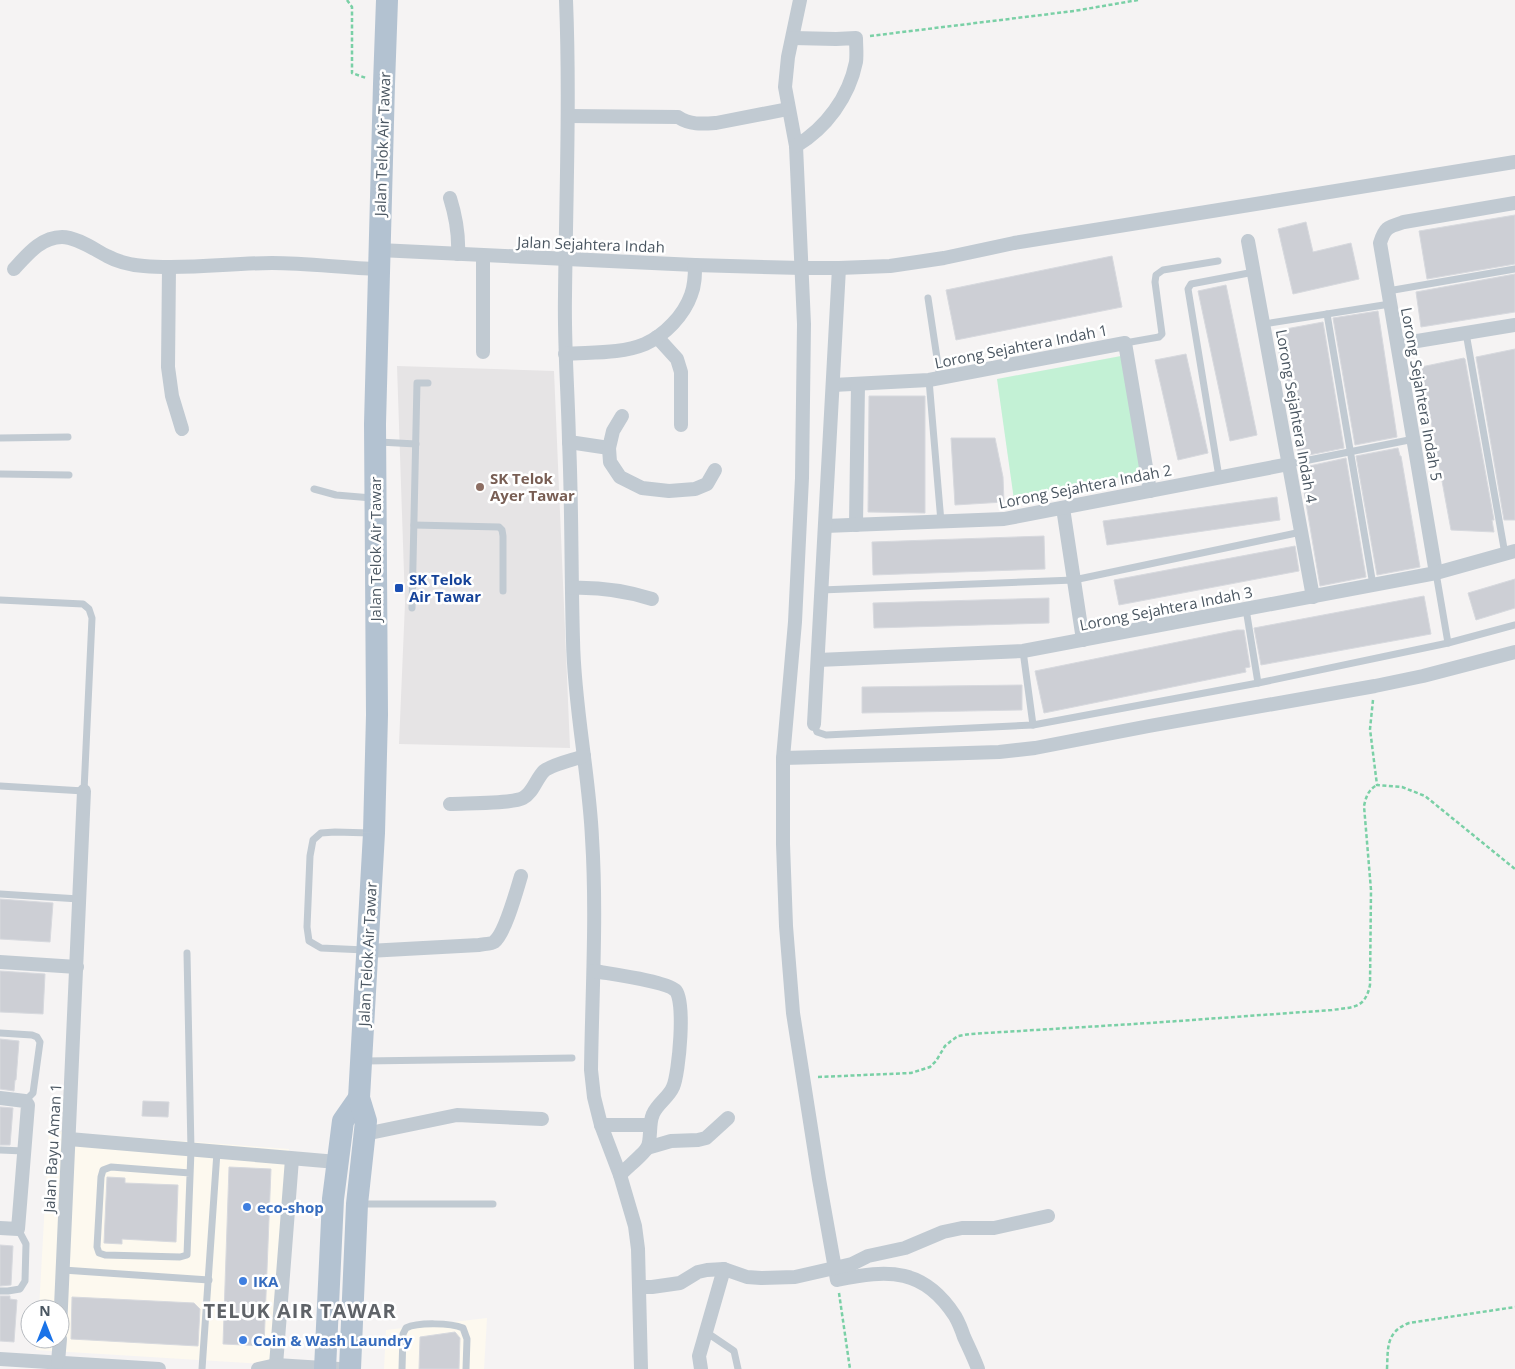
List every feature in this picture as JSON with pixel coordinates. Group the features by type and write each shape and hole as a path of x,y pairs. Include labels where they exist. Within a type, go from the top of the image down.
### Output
{"main road":[{"name":"Jalan Telok Air Tawar","path":"350,1369 357,1204 366,1121 359,1098 374,833 377,715 375,442 387,0"},
{"path":"330,1369 333,1199 343,1121 359,1098"}],"street":[{"path":"566,0 568,116 565,354 570,442 572,641 575,688 589,795 593,848 594,971 591,1070 594,1097 601,1125 620,1174 635,1226 638,1249 641,1369"},
{"path":"800,0 784,87 796,146 804,324 802,478 795,622 784,758 783,844 786,926 793,1013 836,1274"},
{"path":"793,38 856,38 856,61 841,101 822,126 796,146"},
{"path":"568,116 678,117 686,122 706,124 788,109"},
{"name":"Jalan Sejahtera Indah","path":"14,270 33,249 50,239 64,236 123,263 169,267 379,260 458,254 802,268 890,266 944,258 1014,243 1515,162"},
{"path":"450,198 457,220 458,254"},
{"name":"Lorong Sejahtera Indah 5","path":"1436,573 1380,243 1384,231 1404,222 1515,203"},
{"name":"Lorong Sejahtera Indah 4","path":"1248,241 1313,597"},
{"path":"483,256 483,352"},
{"path":"565,354 622,350 644,344 657,337 669,328 681,314 691,295 695,280 695,265"},
{"path":"169,267 168,367 172,396 182,429"},
{"path":"814,724 839,268"},
{"path":"1405,344 1515,325"},
{"path":"657,337 677,359 681,372 681,425"},
{"name":"Lorong Sejahtera Indah 1","path":"833,385 935,379 1125,343 1150,491"},
{"path":"856,525 858,384"},
{"path":"622,416 613,431 609,448 610,462 620,477 642,488 669,491 695,489 707,484 715,470"},
{"path":"570,442 609,448"},
{"name":"Lorong Sejahtera Indah 2","path":"825,526 1004,519 1289,464"},
{"path":"1063,508 1083,640"},
{"name":"Lorong Sejahtera Indah 3","path":"818,660 1023,651 1373,586 1436,573 1510,553"},
{"path":"572,588 603,588 652,599"},
{"path":"784,758 999,752 1035,748 1374,686 1423,676 1515,652"},
{"path":"450,804 520,800 526,797 544,771 553,766 584,756"},
{"name":"Jalan Bayu Aman 1","path":"62,1299 84,791"},
{"path":"368,951 479,946 494,942 512,905 521,876"},
{"path":"0,962 76,967"},
{"path":"594,971 663,984 676,990 679,996 681,1020 676,1079 673,1089 653,1113 647,1148"},
{"path":"0,1098 27,1103 18,1229 0,1228"},
{"path":"365,1134 457,1115 542,1119"},
{"path":"620,1174 647,1148 671,1142 706,1138 728,1118"},
{"path":"601,1125 650,1125"},
{"path":"69,1139 337,1162"},
{"path":"276,1366 292,1158"},
{"path":"836,1274 868,1256 905,1248 943,1232 962,1228 994,1228 1048,1216"},
{"path":"701,1369 699,1356 724,1269"},
{"path":"639,1287 680,1283 698,1272 724,1269 747,1277 775,1278 836,1274 858,1276 899,1274 916,1278 931,1288 956,1317 978,1369"},
{"path":"58,1362 59,1349"},
{"path":"0,1359 159,1369"},
{"path":"258,1369 276,1366 330,1369"}],"lane":[{"path":"1125,343 1159,337 1162,334 1155,282 1156,275 1163,270 1218,261"},
{"path":"1264,324 1327,314 1389,297 1515,269"},
{"path":"1219,477 1188,288 1191,284 1254,272"},
{"path":"928,298 935,379 941,522"},
{"path":"1327,314 1373,586"},
{"path":"1466,333 1510,553"},
{"path":"412,608 417,383 428,383"},
{"path":"0,438 68,437"},
{"path":"1289,464 1414,439"},
{"path":"375,442 416,444"},
{"path":"0,474 69,475"},
{"path":"314,489 336,495 375,498"},
{"path":"414,526 499,527 502,530 503,536 503,591"},
{"path":"822,590 1074,580 1301,532"},
{"path":"1436,573 1448,643"},
{"path":"0,600 83,604 89,609 92,618 84,791 0,786"},
{"path":"1246,609 1258,683"},
{"path":"814,724 817,732 826,735 1033,725 1258,683 1448,643 1515,625"},
{"path":"1023,651 1033,725"},
{"path":"368,951 321,948 309,941 307,927 310,856 314,840 321,833 374,833"},
{"path":"0,894 79,899"},
{"path":"187,953 191,1150 187,1255 180,1257 105,1255 99,1253 97,1247 103,1170 111,1167 190,1172"},
{"path":"0,1033 32,1035 40,1042 34,1093 27,1103"},
{"path":"361,1061 572,1058"},
{"path":"0,1150 24,1151"},
{"path":"202,1369 217,1152"},
{"path":"357,1204 492,1204"},
{"path":"0,1291 8,1292 20,1289 25,1281 26,1244 18,1229"},
{"path":"63,1270 208,1280"},
{"path":"402,1369 403,1334 406,1328 413,1324 456,1325 463,1328 467,1339 466,1369"},
{"path":"706,1332 734,1351 738,1369"}],"path":[{"path":"347,0 352,7 352,73 384,84"},
{"path":"856,38 1074,12 1138,0"},
{"path":"1374,686 1370,729 1377,785"},
{"path":"804,1079 911,1073 930,1067 945,1046 951,1041 958,1036 970,1034 1313,1012 1354,1007 1362,1004 1368,996 1370,976 1371,890 1364,806 1366,796 1371,788 1377,785 1402,787 1425,796 1515,870"},
{"path":"836,1274 850,1369"},
{"path":"1387,1369 1388,1345 1392,1335 1399,1327 1409,1322 1515,1307"}],"shaded area":[{"name":"SK Telok Ayer Tawar","path":"397,366 554,371 570,748 399,744 405,603"},
{"path":"49,1131 289,1149 280,1365 36,1350 70,1349 70,1299 40,1299"},
{"path":"487,1318 484,1369 384,1369 386,1330"}],"green space":[{"path":"1121,356 1148,471 1014,500 997,379"}],"building":[{"path":"1515,215 1515,264 1427,279 1419,231"},
{"path":"1306,222 1313,252 1351,243 1359,279 1293,294 1278,229"},
{"path":"1112,256 1122,307 956,340 946,290"},
{"path":"1515,274 1515,312 1421,327 1416,292"},
{"path":"1226,285 1257,435 1230,441 1198,291"},
{"path":"1378,311 1397,437 1355,445 1333,318"},
{"path":"1323,322 1344,448 1299,457 1275,331"},
{"path":"1515,349 1515,520 1504,520 1476,357"},
{"path":"1186,354 1208,453 1178,460 1155,360"},
{"path":"1464,358 1494,520 1492,520 1494,532 1451,530 1421,367"},
{"path":"869,396 925,396 925,513 868,512"},
{"path":"951,438 995,438 1003,477 1004,502 955,505"},
{"path":"1398,448 1420,567 1377,575 1356,456"},
{"path":"1346,458 1366,577 1320,586 1300,468"},
{"path":"1277,497 1280,520 1107,545 1103,521"},
{"path":"1044,536 1045,569 873,575 872,542"},
{"path":"1295,546 1299,571 1119,605 1114,580"},
{"path":"1515,579 1515,608 1476,620 1468,593"},
{"path":"1424,596 1431,634 1261,665 1254,628"},
{"path":"1049,598 1049,623 874,628 873,603"},
{"path":"1244,630 1250,667 1245,668 1246,672 1044,713 1035,671"},
{"path":"1022,685 1022,710 862,713 862,687"},
{"path":"0,899 53,903 50,942 0,939"},
{"path":"0,971 45,974 43,1014 0,1012"},
{"path":"0,1039 19,1041 14,1091 0,1089"},
{"path":"143,1101 169,1102 168,1117 142,1116"},
{"path":"0,1107 13,1108 10,1145 0,1145"},
{"path":"229,1167 271,1169 264,1346 223,1344"},
{"path":"107,1177 125,1178 125,1183 178,1185 176,1242 122,1239 122,1244 104,1243"},
{"path":"0,1245 13,1246 11,1285 0,1286"},
{"path":"0,1296 10,1296 10,1299 17,1300 14,1342 0,1341"},
{"path":"72,1297 194,1303 200,1309 198,1346 71,1339"},
{"path":"455,1332 460,1338 459,1369 419,1369 420,1337"}],"place":[{"name":"SK Telok Ayer Tawar","path":"480,487"},
{"name":"SK Telok Air Tawar","path":"399,588"},
{"name":"eco-shop","path":"247,1207"},
{"name":"IKA","path":"243,1281"},
{"name":"Coin & Wash Laundry","path":"243,1340"}],"district":[{"name":"TELUK AIR TAWAR","path":"300,1310"}]}
